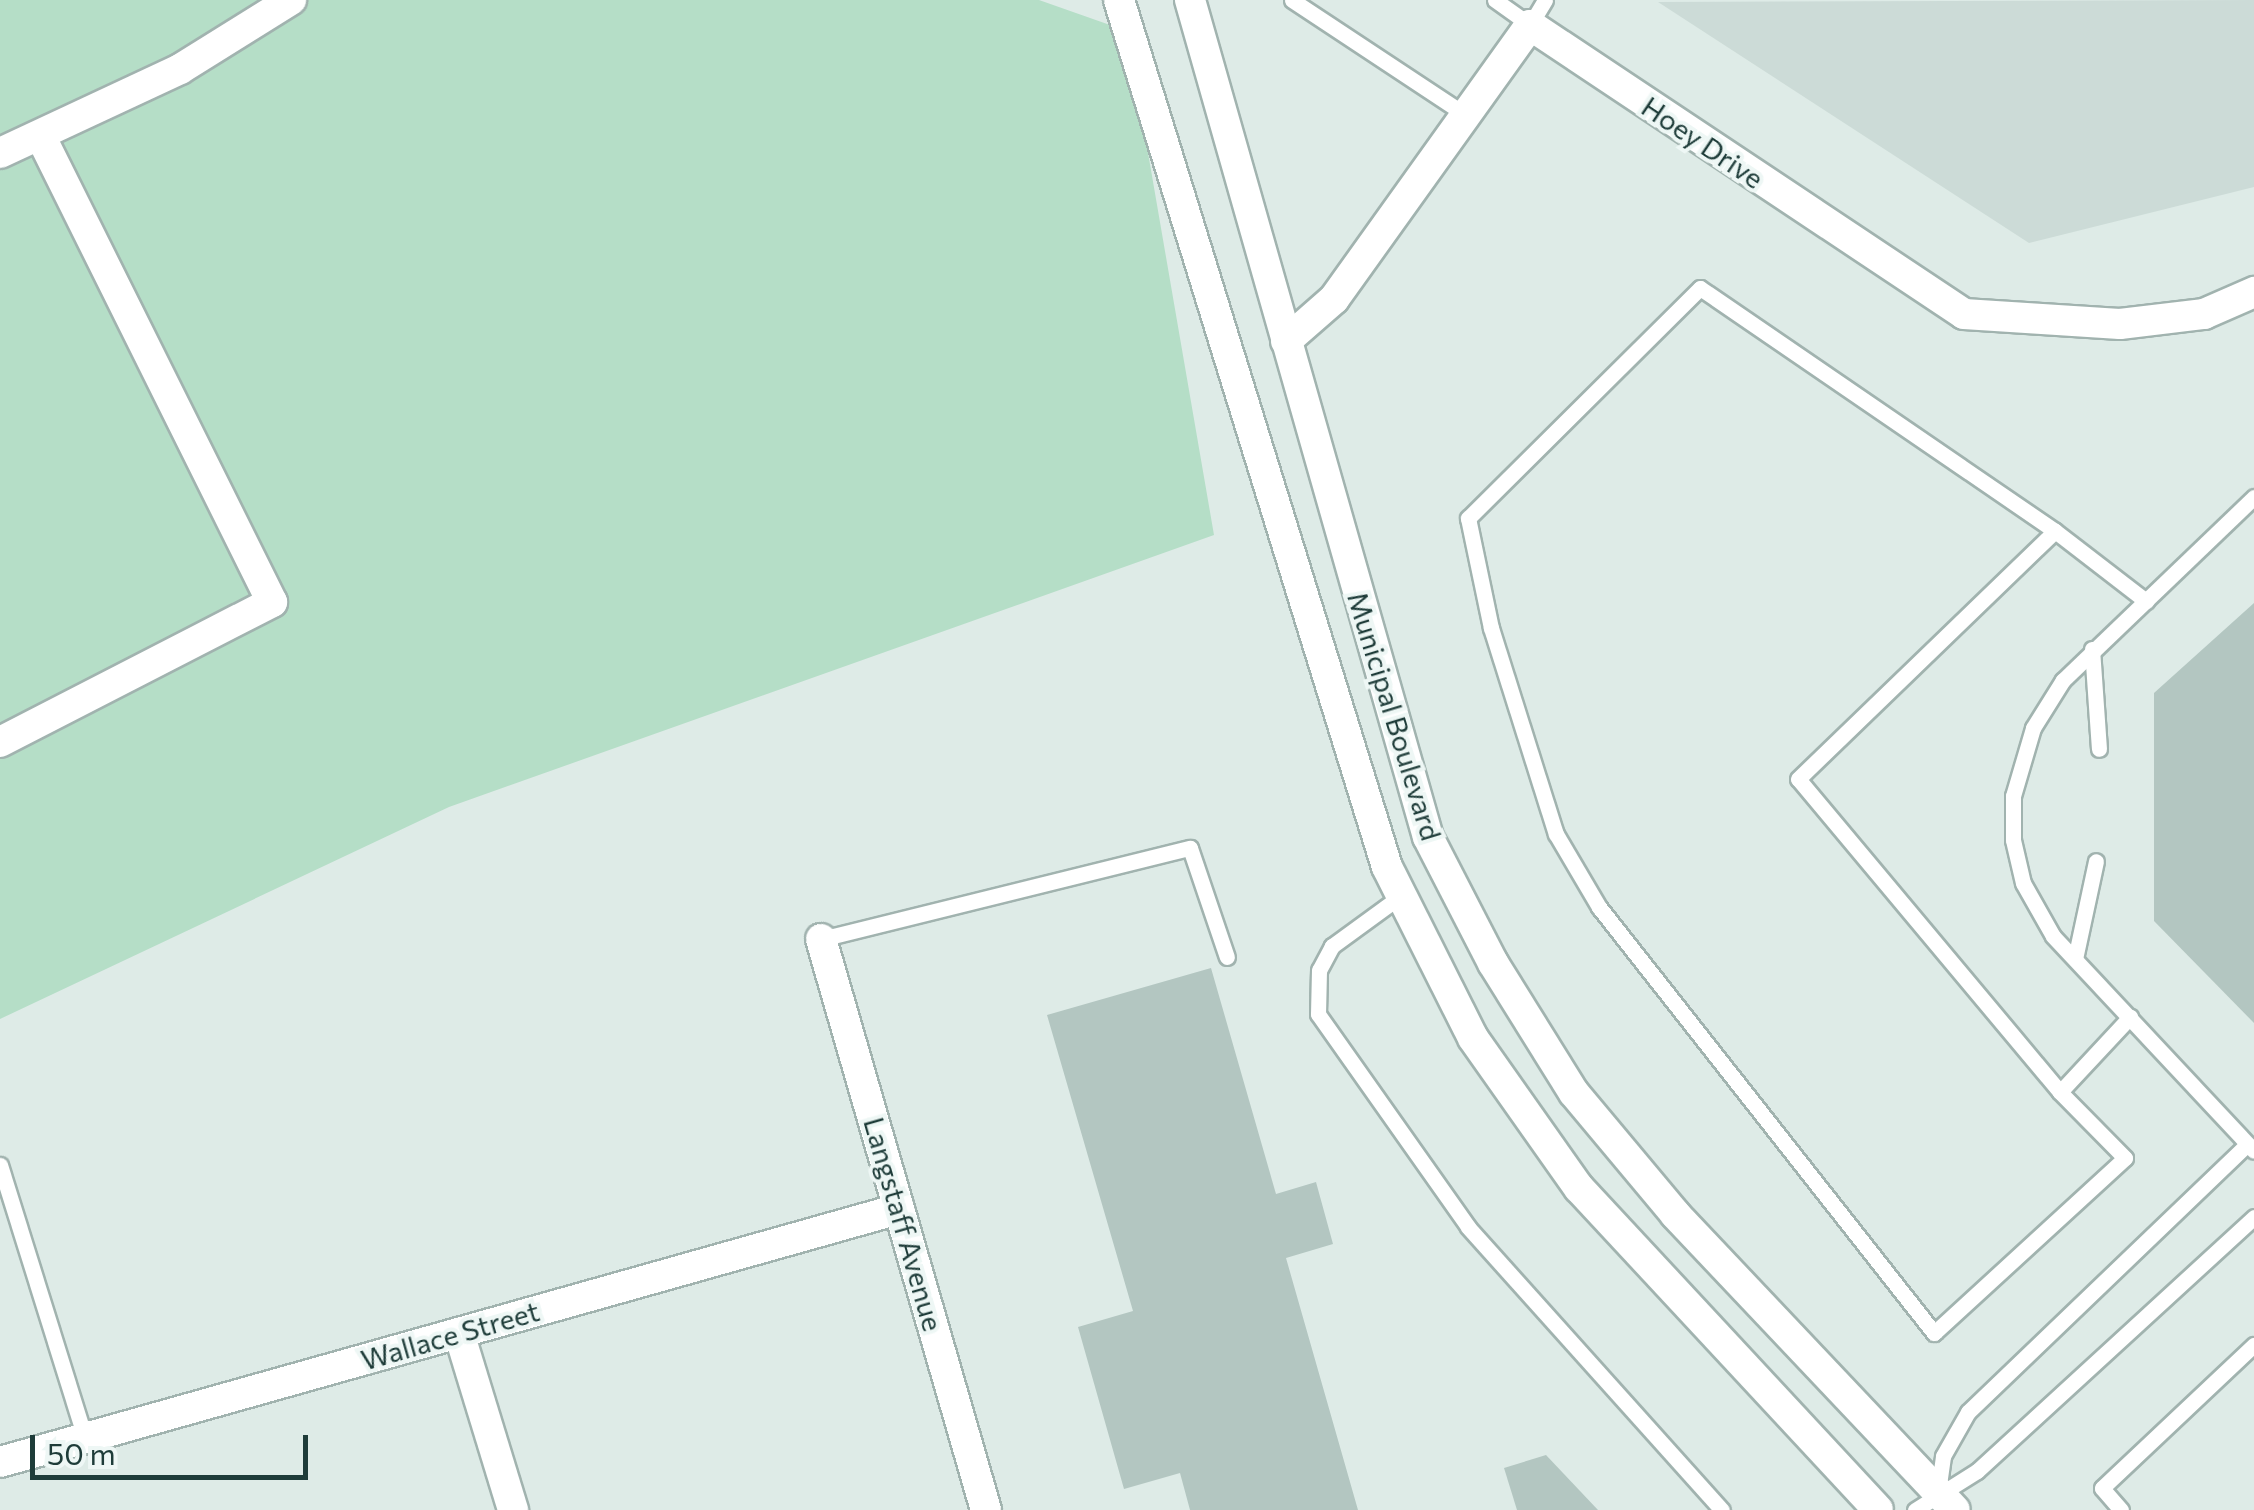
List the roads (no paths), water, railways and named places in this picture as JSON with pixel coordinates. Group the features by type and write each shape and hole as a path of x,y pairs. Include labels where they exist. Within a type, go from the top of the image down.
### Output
{"street":[{"path":"0,153 180,70 291,0"},
{"name":"Municipal Boulevard","path":"1119,0 1388,868 1473,1038 1579,1188 1878,1510"},
{"name":"Municipal Boulevard","path":"1190,0 1428,837 1493,963 1574,1093 1649,1184 1936,1504"},
{"path":"1286,340 1334,299 1537,12"},
{"name":"Hoey Drive","path":"1537,12 1964,314 2120,324 2204,314 2254,292"},
{"path":"0,742 272,602 40,134"},
{"name":"Langstaff Avenue","path":"821,939 986,1510"},
{"name":"Wallace Street","path":"0,1462 899,1209"},
{"path":"459,1333 513,1510"}],"lane":[{"path":"1292,0 1466,116"},
{"path":"1495,0 1537,12"},
{"path":"2054,530 1798,779 2060,1092 2126,1158 1934,1333 1599,907 1556,834 1491,628 1468,518 1700,288 2054,530 2146,601"},
{"path":"1936,1504 1944,1456 1968,1412 2251,1147 2075,959 2023,883 2013,840 2013,796 2033,728 2092,649 2254,497"},
{"path":"2092,649 2099,749"},
{"path":"821,939 1190,848 1227,957"},
{"path":"2075,959 2096,861"},
{"path":"1402,895 1332,946 1320,970 1318,1014 1468,1226 1722,1510"},
{"path":"2060,1092 2130,1018"},
{"path":"0,1165 86,1438"},
{"path":"1936,1504 2254,1217"},
{"path":"2121,1510 2102,1488 2254,1345"}]}
